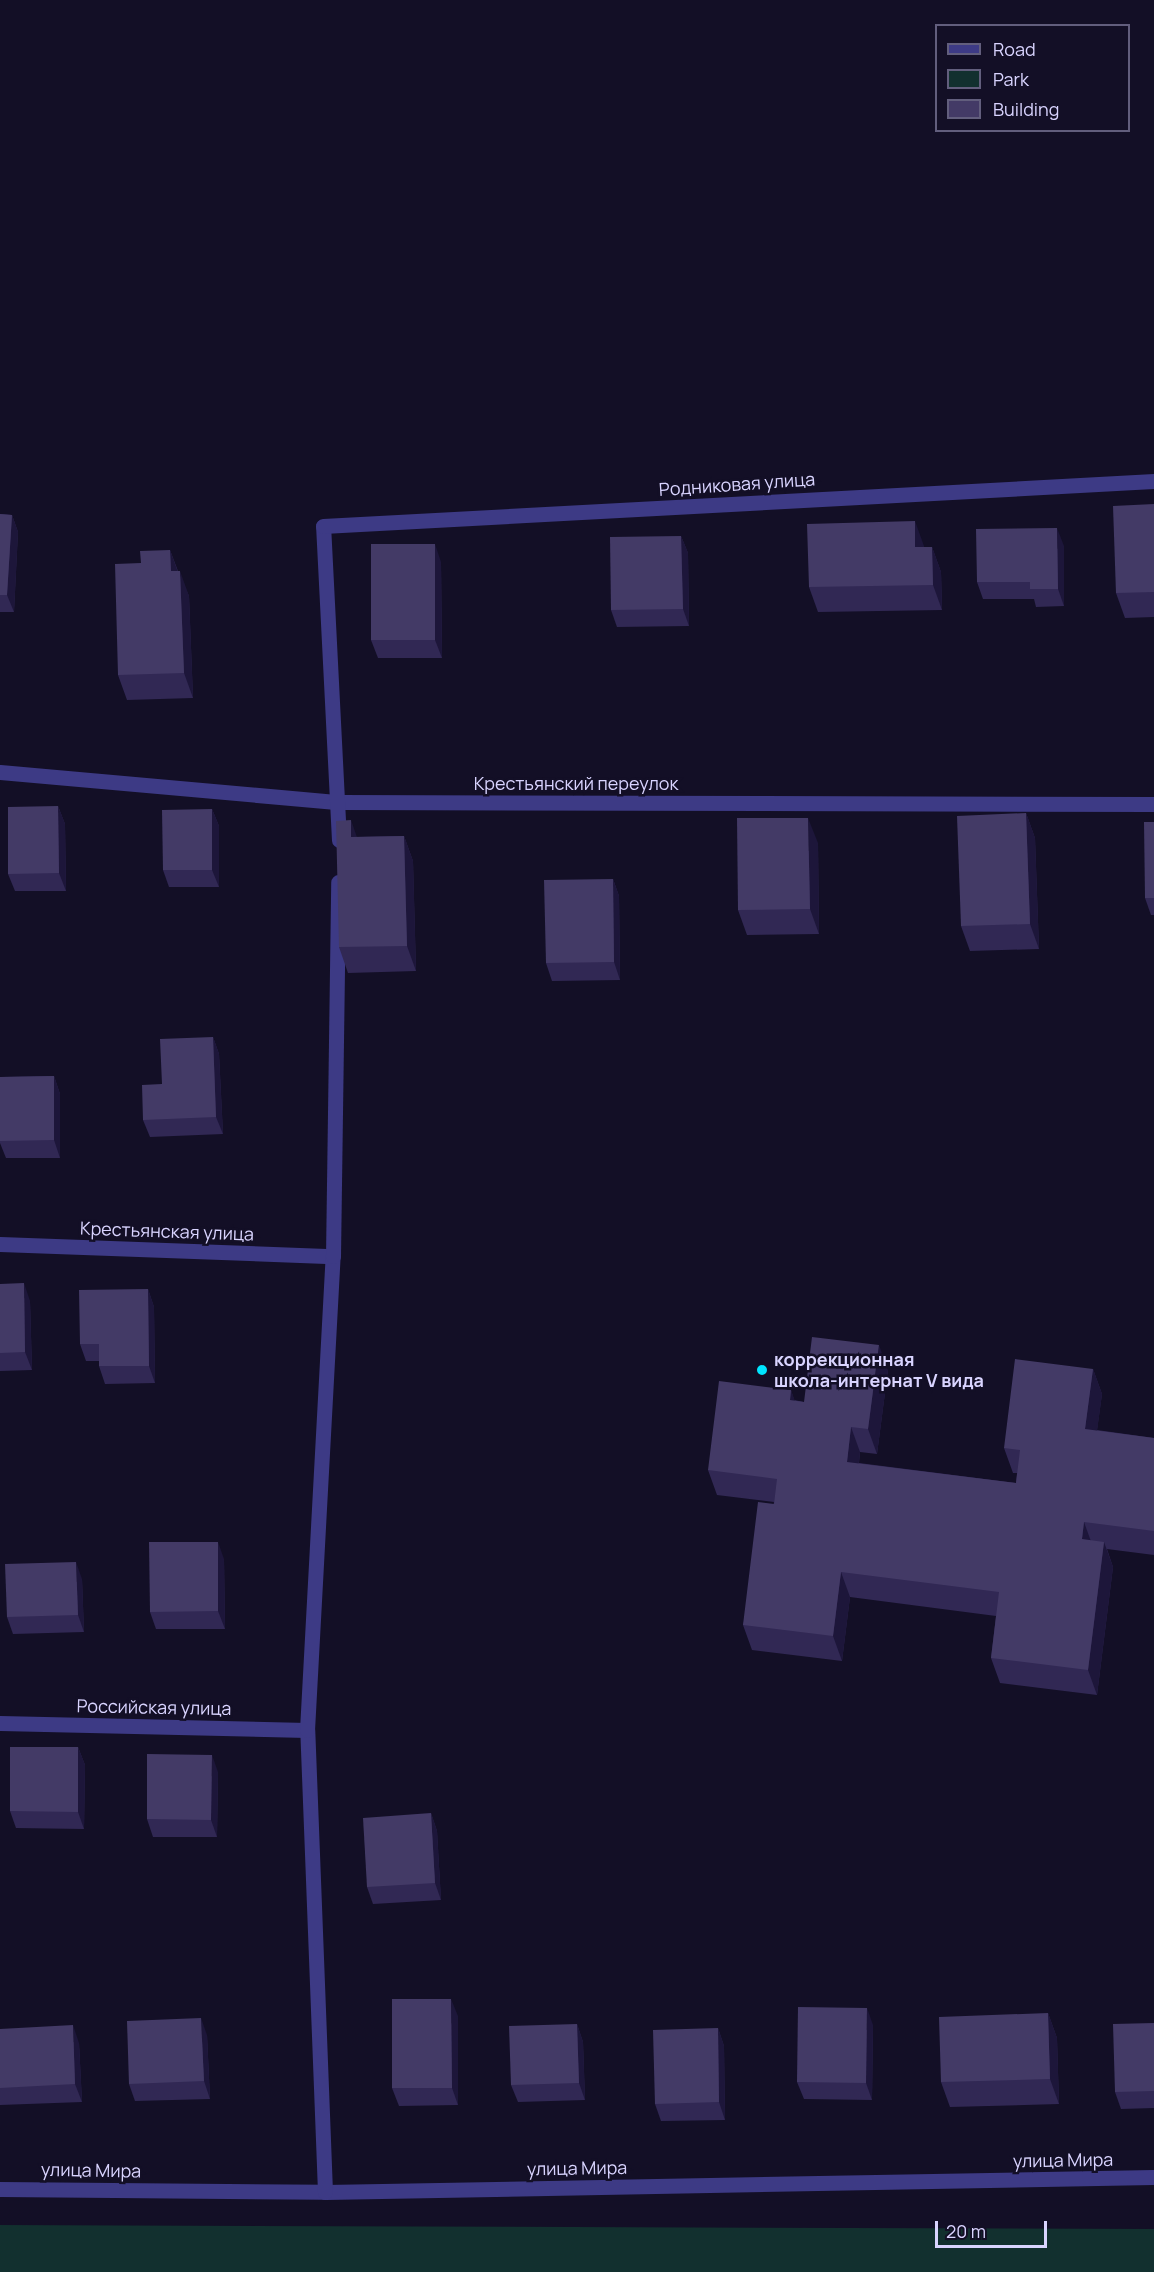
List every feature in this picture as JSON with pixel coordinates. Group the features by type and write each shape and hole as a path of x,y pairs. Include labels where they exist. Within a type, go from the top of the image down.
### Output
{"street":[{"name":"Родниковая улица","path":"339,802 323,526 1154,481"},
{"name":"Крестьянский переулок","path":"0,772 339,802 1154,804"},
{"path":"326,2192 307,1730 333,1256 339,802"},
{"name":"Крестьянская улица","path":"0,1244 333,1256"},
{"name":"Российская улица","path":"0,1723 307,1730"},
{"name":"улица Мира","path":"0,2189 326,2192 1154,2178"}],"green space":[{"path":"0,2225 1154,2229 1154,2272 0,2272"}],"building":[{"path":"1154,504 1154,592 1116,593 1113,506"},
{"path":"0,514 12,515 7,595 0,595"},
{"path":"915,521 915,547 932,547 933,585 809,587 807,524"},
{"path":"1057,528 1058,589 1030,589 1030,582 977,582 976,529"},
{"path":"681,536 683,609 611,610 610,537"},
{"path":"371,544 435,544 435,640 371,640"},
{"path":"170,550 171,571 180,571 184,673 118,675 115,564 141,563 140,551"},
{"path":"58,806 59,873 8,874 8,807"},
{"path":"212,809 212,870 163,870 162,810"},
{"path":"1026,813 1030,924 961,926 957,816"},
{"path":"737,818 808,818 810,909 738,910"},
{"path":"351,820 351,837 404,836 407,946 339,947 336,821"},
{"path":"1144,822 1154,822 1154,898 1145,898"},
{"path":"613,879 614,962 546,963 544,880"},
{"path":"213,1037 216,1117 143,1120 142,1085 162,1084 160,1039"},
{"path":"54,1076 54,1140 0,1141 0,1077"},
{"path":"24,1283 25,1352 0,1353 0,1284"},
{"path":"148,1289 149,1366 99,1366 99,1344 80,1344 79,1290"},
{"path":"812,1337 879,1345 868,1429 851,1427 847,1462 1016,1483 1020,1450 1004,1448 1015,1359 1093,1369 1085,1429 1154,1438 1154,1531 1084,1522 1082,1539 1104,1542 1088,1670 991,1658 999,1592 841,1572 833,1636 743,1625 758,1502 774,1504 777,1479 708,1470 719,1381 791,1390 790,1400 804,1402"},
{"path":"149,1542 218,1542 218,1611 150,1612"},
{"path":"76,1562 78,1615 7,1617 5,1564"},
{"path":"10,1747 78,1747 78,1812 10,1811"},
{"path":"147,1754 212,1755 211,1820 147,1819"},
{"path":"431,1813 435,1883 367,1887 363,1818"},
{"path":"392,1999 451,1999 452,2088 392,2088"},
{"path":"798,2007 867,2008 866,2083 797,2082"},
{"path":"1048,2013 1050,2079 941,2082 939,2017"},
{"path":"201,2018 204,2081 129,2084 127,2021"},
{"path":"1154,2023 1154,2091 1115,2092 1113,2024"},
{"path":"577,2024 579,2083 511,2085 509,2026"},
{"path":"73,2025 75,2084 0,2088 0,2029"},
{"path":"718,2028 719,2102 655,2104 653,2030"}],"place":[{"name":"коррекционная школа-интернат V вида","path":"762,1370"}]}
